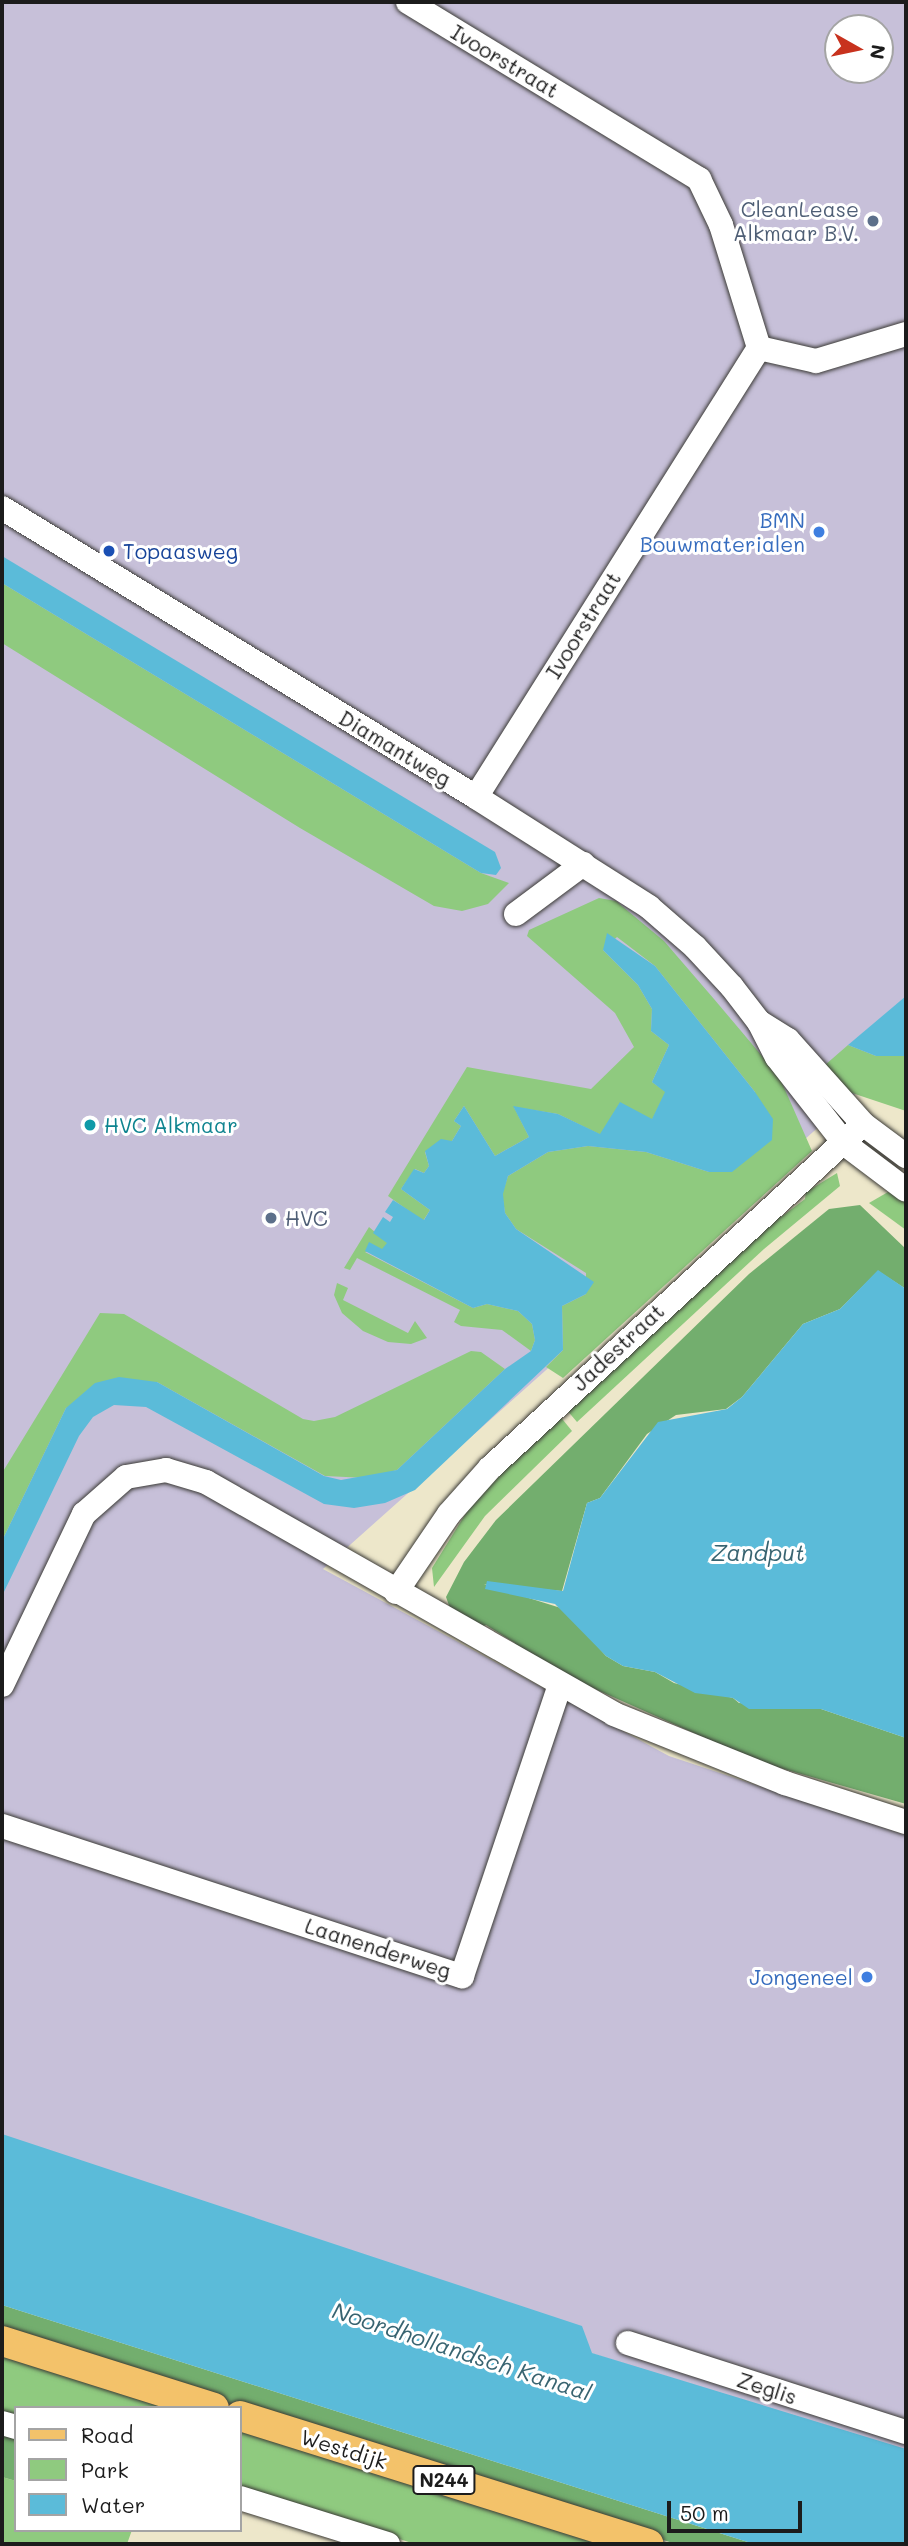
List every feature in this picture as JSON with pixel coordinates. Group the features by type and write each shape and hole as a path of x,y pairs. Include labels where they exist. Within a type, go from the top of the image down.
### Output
{"main road":[{"path":"2,2340 208,2406"},
{"name":"Westdijk","path":"242,2417 648,2544"}],"street":[{"name":"Ivoorstraat","path":"408,2 699,179 721,225 759,348 476,797"},
{"path":"759,348 816,361 906,334"},
{"name":"Diamantweg","path":"2,509 476,797 649,907 695,947 759,1022 777,1058 845,1144 906,1190"},
{"path":"516,914 583,864"},
{"name":"Diamantweg","path":"759,1022 788,1040 863,1124 906,1156"},
{"name":"Jadestraat","path":"396,1592 449,1514 490,1468 710,1261 845,1144 863,1124"},
{"path":"2,1685 84,1514 126,1477 166,1470 206,1482 560,1685 675,1742 906,1822"},
{"name":"Laanenderweg","path":"2,1826 462,1976 560,1685"},
{"name":"Zeglis","path":"628,2343 906,2432"},
{"path":"242,2499 388,2544"}],"shaded area":[{"path":"2,2 906,2 906,1049 323,1569 669,1756 906,1835 906,2453 591,2353 2,2136"}],"green space":[{"path":"2,583 481,873 509,883 488,904 462,911 434,906 300,828 2,643"},
{"path":"599,898 616,901 664,941 779,1076 812,1151 563,1378 546,1367 563,1350 562,1306 586,1294 586,1273 516,1229 505,1213 502,1194 508,1176 548,1152 588,1146 646,1152 709,1172 755,1092 655,966 617,937 603,950 638,985 652,1009 651,1031 669,1045 652,1082 666,1092 652,1120 601,1135 558,1114 514,1107 529,1137 495,1156 464,1106 454,1121 461,1126 452,1141 425,1152 429,1166 424,1173 415,1169 401,1189 430,1210 423,1221 388,1196 467,1067 591,1089 634,1047 615,1013 527,936 529,930"},
{"path":"848,1045 876,1056 906,1056 906,1111 849,1092 825,1065"},
{"path":"837,1173 840,1186 764,1249 577,1422 566,1409 774,1216 781,1217 805,1199 806,1192"},
{"path":"888,1192 906,1201 906,1230 869,1203"},
{"path":"860,1205 906,1249 906,1289 878,1271 840,1309 803,1324 742,1397 726,1409 676,1415 647,1434 600,1498 587,1503 562,1591 484,1584 564,1609 606,1656 623,1666 655,1672 674,1683 733,1698 739,1703 821,1709 906,1738 906,1804 759,1762 559,1673 516,1650 515,1643 486,1625 478,1628 451,1611 446,1597 464,1562 496,1520 749,1274 829,1209"},
{"path":"369,1227 388,1243 383,1250 365,1252 473,1308 487,1304 518,1311 532,1324 535,1340 531,1351 502,1330 461,1326 454,1322 460,1310 357,1258 350,1270 344,1268"},
{"path":"337,1283 348,1288 343,1300 408,1333 415,1321 427,1338 411,1344 388,1342 363,1331 342,1313 334,1295"},
{"path":"100,1313 124,1314 303,1419 314,1421 335,1417 471,1351 481,1352 505,1369 397,1470 367,1478 325,1476 157,1382 66,1408 2,1541 2,1473"},
{"path":"559,1415 572,1431 485,1516 434,1587 432,1568 471,1505"},
{"path":"2,2305 754,2544 676,2544 2,2332"},
{"path":"2,2352 172,2406 14,2406 14,2416 2,2413"},
{"path":"242,2428 610,2544 415,2544 242,2489"},
{"path":"2,2432 14,2435 14,2480 2,2477"},
{"path":"2,2477 14,2480 14,2532 131,2532 127,2544 2,2544"}],"water":[{"path":"2,556 495,852 501,868 496,875 481,873 2,583"},
{"path":"607,933 655,966 755,1092 773,1119 772,1140 732,1172 709,1172 646,1152 588,1146 548,1152 508,1176 503,1194 505,1213 516,1229 594,1282 586,1294 562,1306 563,1350 415,1490 385,1503 354,1508 324,1504 146,1407 114,1405 93,1417 79,1436 2,1596 2,1541 66,1408 95,1383 119,1377 157,1382 324,1476 341,1480 397,1470 505,1369 531,1351 535,1340 532,1324 518,1311 487,1304 473,1308 365,1251 369,1242 382,1249 387,1243 373,1233 383,1217 390,1222 393,1217 385,1212 393,1200 424,1220 430,1210 401,1189 414,1169 424,1173 429,1166 425,1151 441,1139 452,1141 461,1126 454,1121 464,1106 495,1156 529,1137 513,1106 558,1114 600,1134 620,1102 652,1119 665,1092 652,1082 669,1045 651,1031 652,1009 638,985 603,950"},
{"path":"906,996 906,1056 876,1056 848,1045"},
{"name":"Zandput","path":"878,1270 906,1289 906,1738 821,1709 749,1709 733,1698 695,1693 655,1672 623,1666 606,1656 555,1604 485,1589 487,1581 563,1591 587,1503 600,1498 658,1422 727,1409 742,1397 803,1324 840,1309"},
{"name":"Noordhollandsch Kanaal","path":"2,2134 582,2326 592,2353 906,2449 906,2544 754,2544 2,2305"}],"place":[{"name":"CleanLease Alkmaar B.V.","path":"873,221"},
{"name":"BMN Bouwmaterialen","path":"819,532"},
{"name":"Topaasweg","path":"109,551"},
{"name":"HVC Alkmaar","path":"90,1125"},
{"name":"HVC","path":"271,1218"},
{"name":"Jongeneel","path":"867,1977"}]}
